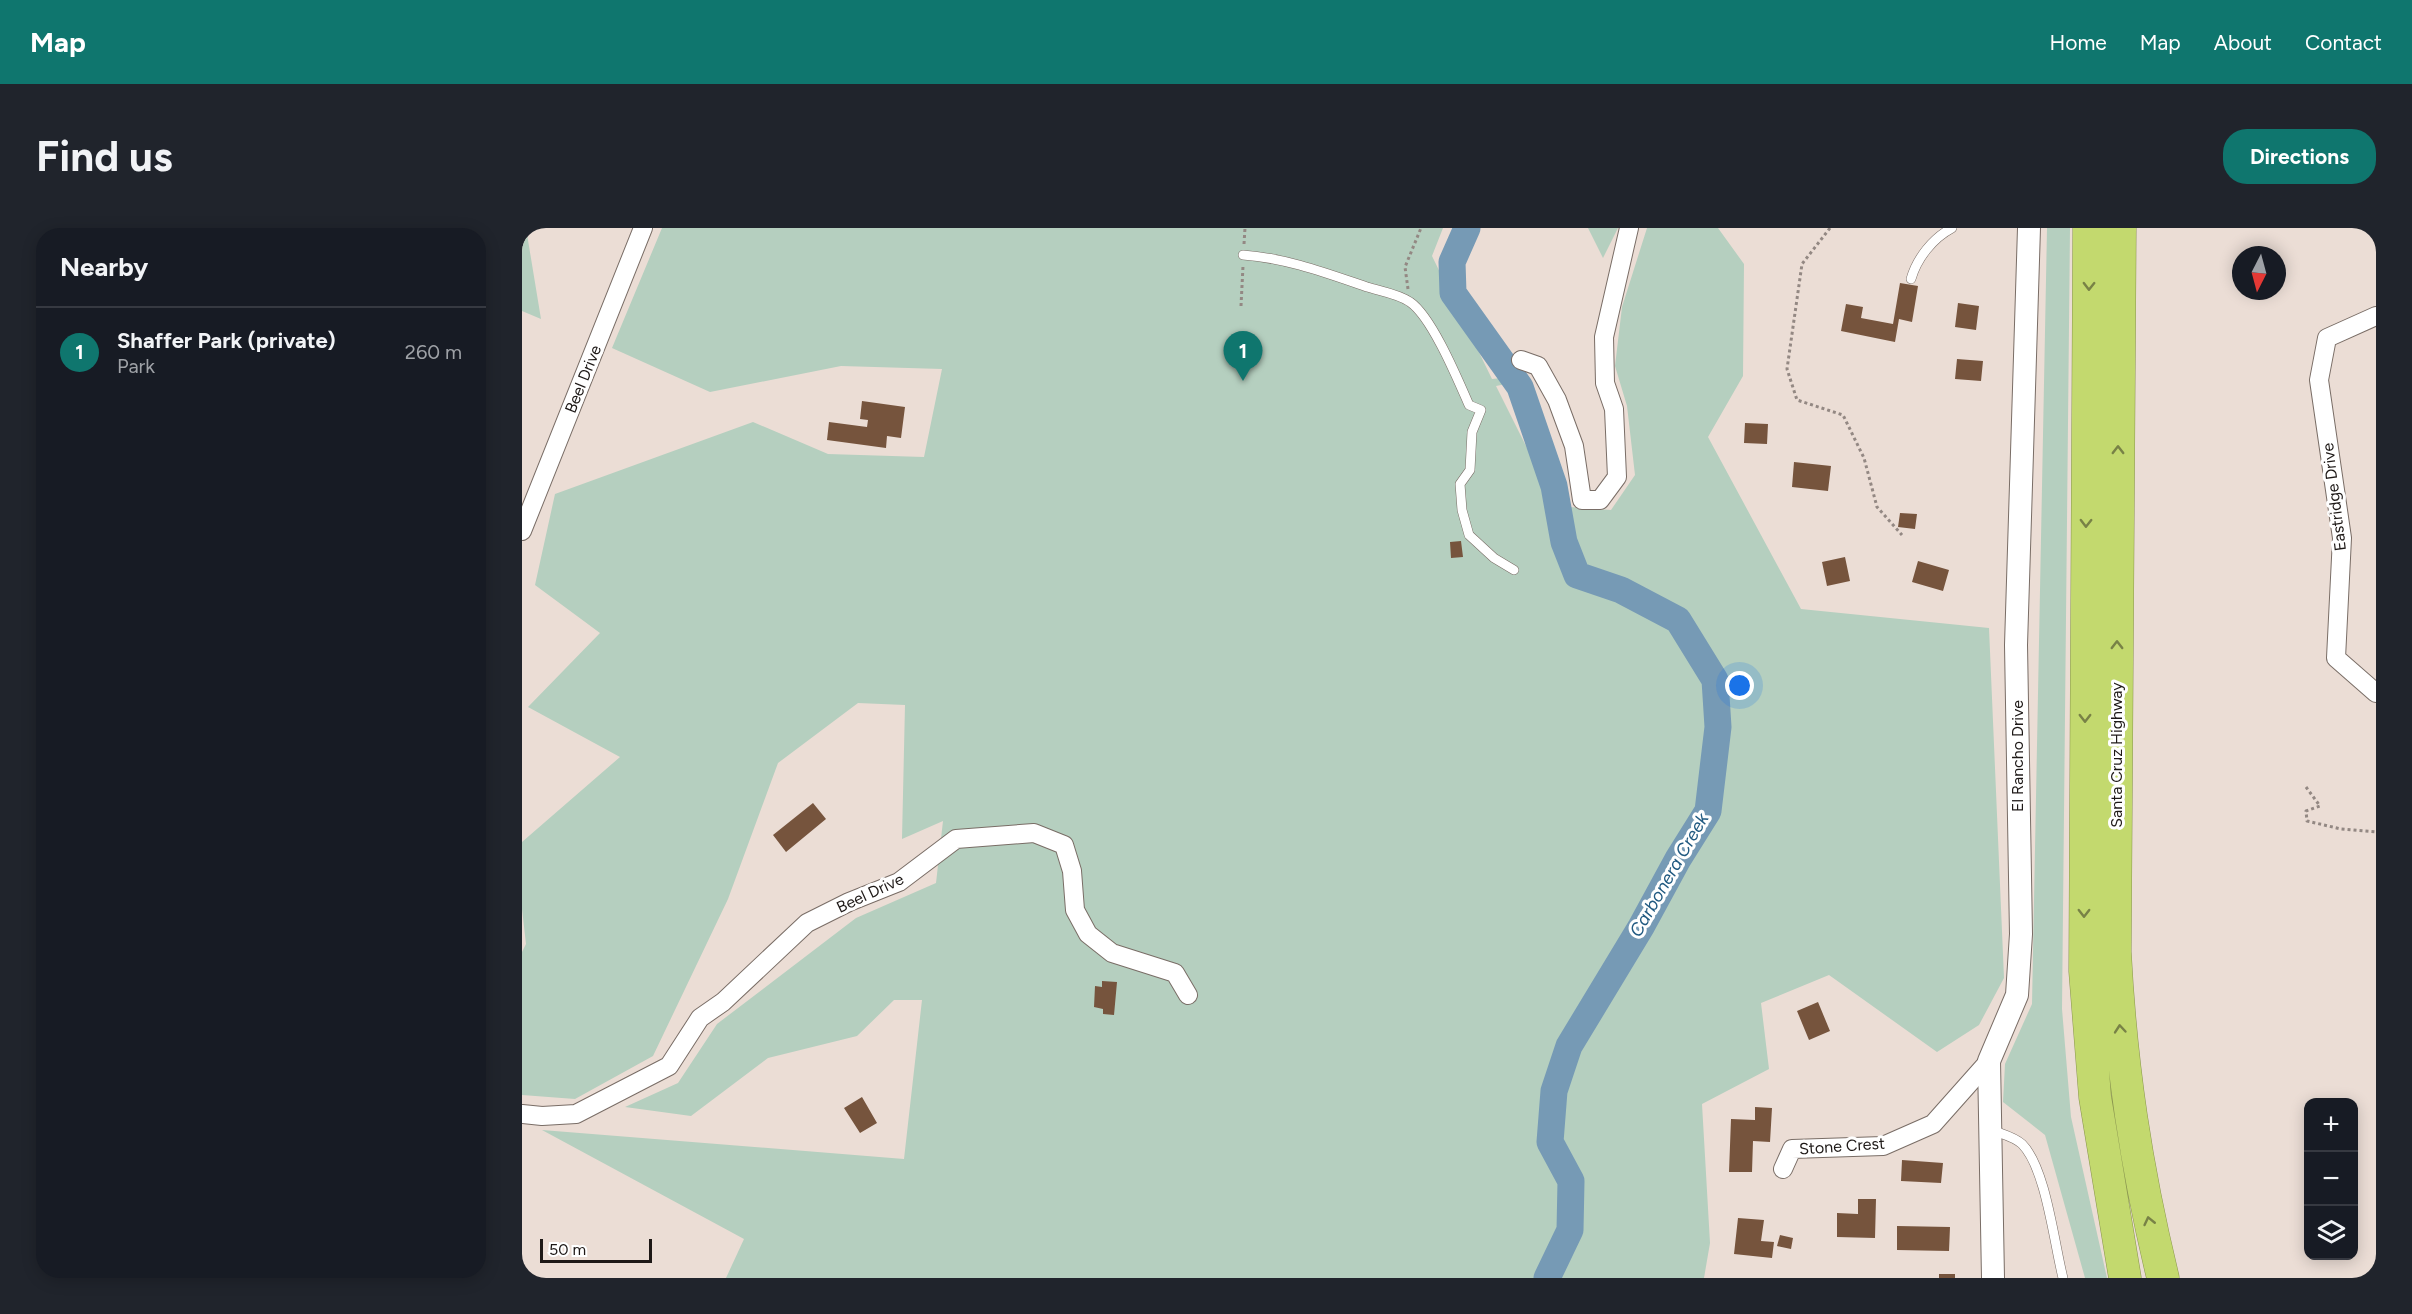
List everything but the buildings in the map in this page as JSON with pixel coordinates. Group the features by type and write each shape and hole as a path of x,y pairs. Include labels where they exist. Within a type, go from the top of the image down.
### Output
{"highway":[{"name":"Santa Cruz Highway","path":"2090,228 2085,971 2091,1056 2100,1129 2126,1278"},
{"name":"Santa Cruz Highway","path":"2120,228 2115,952 2122,1050 2131,1125 2140,1179 2163,1278"}],"street":[{"name":"Beel Drive","path":"522,531 643,228"},
{"path":"1521,360 1538,366 1557,400 1574,446 1582,500 1600,500 1617,477 1614,409 1605,383 1604,337 1629,228"},
{"name":"El Rancho Drive","path":"1993,1278 1989,1061 2017,995 2021,934 2016,645 2029,228"},
{"name":"Eastridge Drive","path":"2376,316 2327,338 2319,380 2342,538 2336,658 2376,693"},
{"name":"Beel Drive","path":"522,1114 542,1116 576,1114 669,1066 700,1018 723,1002 807,923 849,902 899,882 956,839 1034,834 1064,845 1072,871 1075,910 1088,934 1112,952 1175,973 1188,995"},
{"name":"Stone Crest","path":"1783,1169 1792,1149 1883,1146 1933,1124 1989,1061"}],"lane":[{"path":"1911,279 1914,267 1926,250 1942,233 1952,228"},
{"path":"1243,255 1268,257 1304,266 1410,302 1422,315 1450,359 1469,405 1481,410 1472,432 1470,470 1460,484 1462,510 1469,535 1494,558 1514,570"},
{"path":"1990,1129 2020,1142 2032,1156 2063,1278"}],"path":[{"path":"1410,302 1405,267 1421,228"},
{"path":"1830,228 1802,264 1787,369 1797,400 1843,415 1864,458 1877,507 1902,535"},
{"path":"2306,787 2320,806 2306,811 2307,821 2341,829 2376,832"}],"green space":[{"path":"522,228 526,228 541,319 522,311"},
{"path":"662,228 1443,228 1432,256 1492,379 1502,378 1506,384 1496,386 1556,506 1611,510 1635,475 1627,406 1615,366 1622,307 1647,228 1718,228 1744,264 1743,376 1708,437 1801,609 1989,628 2004,978 1979,1025 1937,1052 1829,975 1761,1003 1769,1069 1702,1104 1710,1243 1704,1278 726,1278 744,1239 542,1130 904,1159 922,1000 894,1000 857,1036 768,1058 691,1116 625,1107 678,1083 717,1024 856,918 936,883 943,821 902,839 905,705 858,703 778,763 728,899 653,1056 575,1099 522,1095 522,952 526,944 522,909 522,842 620,757 528,707 600,633 535,585 555,494 753,422 828,454 924,457 942,369 841,366 710,392 612,348"},
{"path":"1588,228 1618,228 1603,258"},
{"path":"2047,228 2070,228 2062,1009 2071,1117 2107,1278 2085,1278 2045,1135 2003,1102 2005,1064 2032,1004"}],"waterway":[{"name":"Carbonera Creek","path":"1467,228 1452,262 1453,293 1520,387 1554,486 1564,542 1577,575 1621,590 1678,620 1715,680 1718,727 1708,811 1569,1046 1554,1091 1550,1142 1571,1181 1570,1230 1547,1278"}],"place":[{"name":"Shaffer Park (private)","path":"1243,381"}]}
